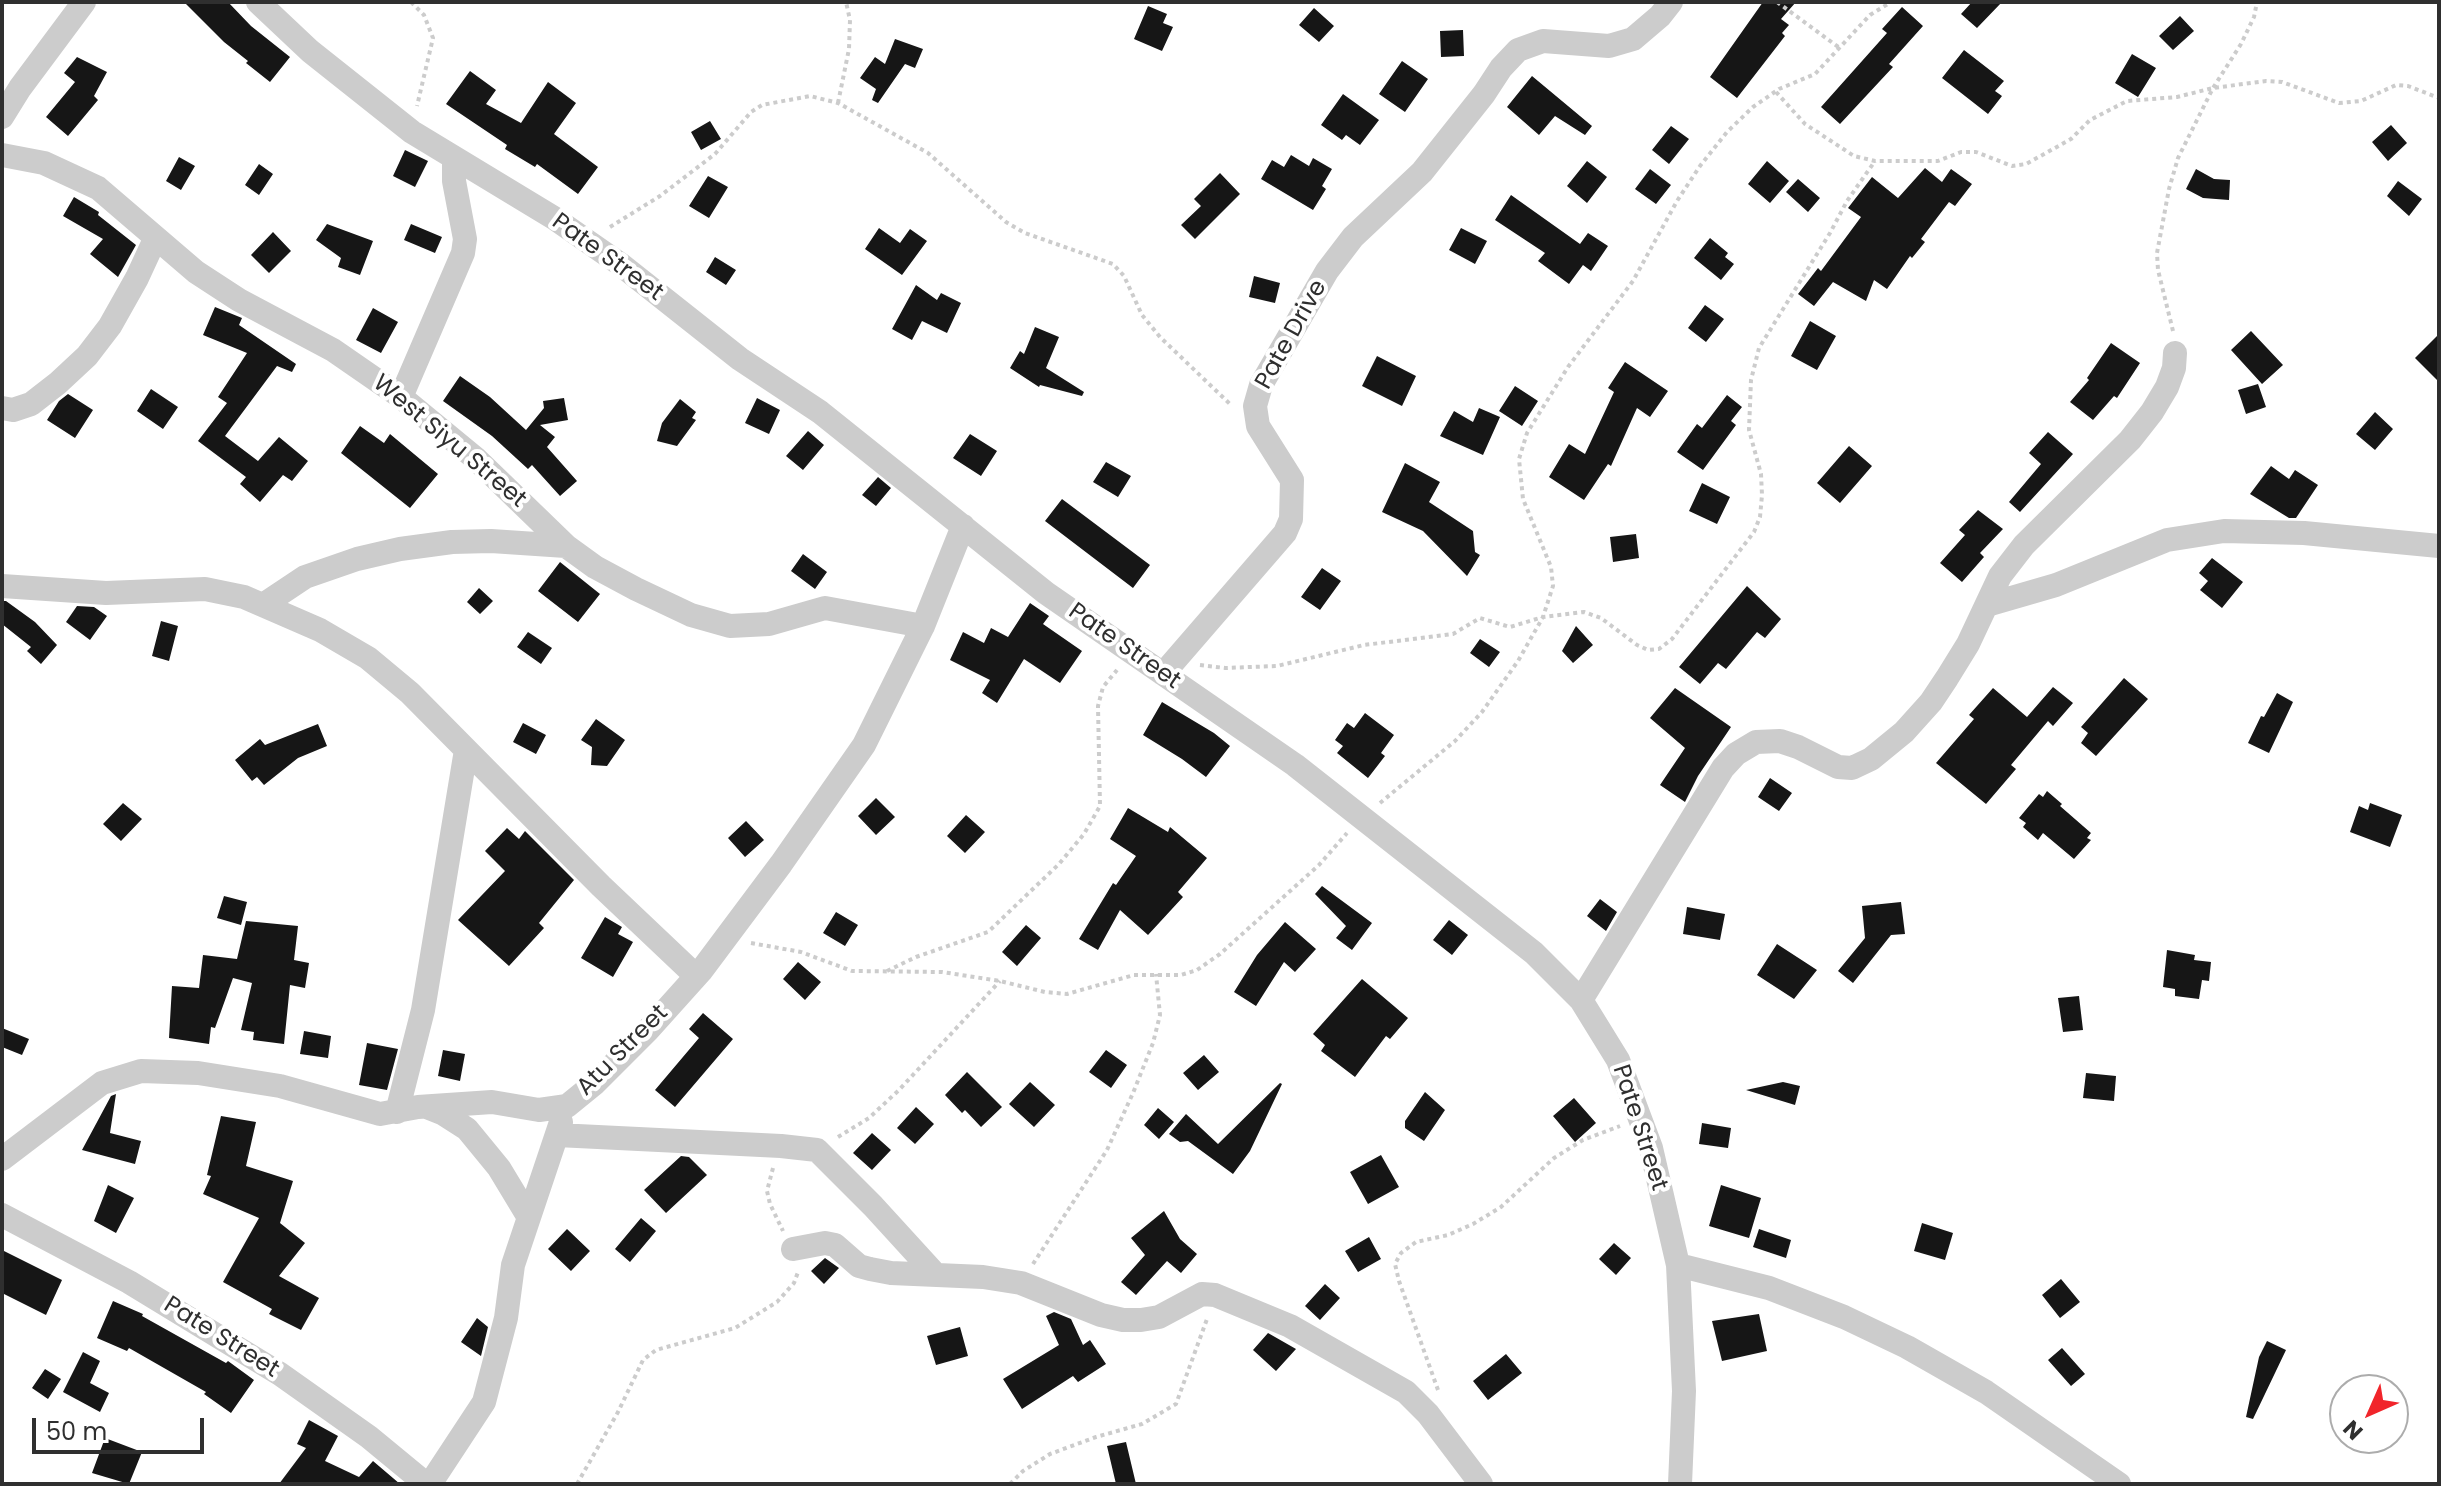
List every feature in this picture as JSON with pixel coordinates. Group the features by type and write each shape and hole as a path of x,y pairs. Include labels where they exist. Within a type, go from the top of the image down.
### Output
{"street":[{"path":"2,117 84,2"},
{"name":"Pate Street","path":"258,2 310,51 412,132 554,218 620,264 740,359 820,412 1046,593 1135,656 1168,668 1534,953 1581,1000 1618,1060 1651,1148 1678,1265 1684,1391 1680,1484"},
{"name":"Pate Drive","path":"1258,426 1255,406 1261,385 1327,271 1353,237 1422,172 1518,50 1543,41 1609,46 1633,39 1671,2"},
{"name":"West Siyu Street","path":"2,155 44,163 98,188 196,272 239,300 333,350 401,397 475,458 566,546 595,567 636,589 691,615 730,626 769,624 825,608 923,626"},
{"path":"401,397 463,253 465,239 454,181 454,160"},
{"path":"2,408 13,410 31,404 87,356 117,314 155,239"},
{"path":"1581,1000 1723,768 1736,754 1756,742 1780,741 1838,767 1852,768 1871,759 1904,732 1931,702 1968,644 2000,576 2024,545 2130,440 2152,412 2167,387 2174,368 2175,353"},
{"path":"1168,668 1285,533 1291,519 1292,480 1258,426"},
{"name":"Atu Street","path":"2,1159 102,1083 141,1071 198,1073 280,1086 380,1114 492,1102 539,1110 567,1106 594,1084 648,1030 696,976 864,745 923,626 963,526"},
{"path":"1987,605 2056,585 2167,540 2224,531 2304,533 2439,546"},
{"path":"263,605 305,577 357,559 400,549 452,542 491,541 566,546"},
{"path":"2,586 106,593 205,589 244,597 320,630 368,658 410,693 601,886 696,976"},
{"path":"397,1112 423,1010 466,750"},
{"path":"428,1484 484,1402 506,1318 513,1265 567,1106"},
{"path":"427,1107 467,1129 499,1168 528,1216"},
{"path":"557,1135 817,1150 936,1275"},
{"name":"Pate Street","path":"2,1215 129,1282 280,1374 369,1437 428,1484"},
{"path":"793,1249 825,1243 835,1245 859,1266 870,1269 891,1273 983,1277 1021,1283 1101,1315 1123,1320 1159,1317 1202,1294 1215,1295 1290,1326 1406,1392 1428,1414 1481,1484"},
{"path":"1678,1265 1769,1288 1844,1317 1907,1347 1986,1392 2119,1484"}],"path":[{"path":"411,2 424,15 433,38 412,132"},
{"path":"838,103 849,49 850,20 846,2"},
{"path":"1777,2 1841,49"},
{"path":"725,939 801,952 852,971 942,972 1067,994 1113,979 1156,974 1181,975 1197,970 1220,954 1319,865 1360,818 1455,741 1482,712 1518,661 1543,617 1553,586 1551,567 1523,499 1519,479 1519,459 1527,433 1568,367 1633,281 1677,201 1727,132 1753,107 1776,92 1815,74 1870,15 1891,2"},
{"path":"2175,353 2157,253 2169,189 2178,158 2213,88 2241,44 2254,17 2257,2"},
{"path":"1776,92 1790,110 1826,140 1854,156 1875,161 1938,161 1961,152 1976,152 2002,163 2026,164 2071,139 2090,120 2127,101 2177,97 2213,88 2266,81 2282,82 2339,103 2361,101 2396,85 2408,86 2439,98"},
{"path":"586,241 660,196 715,154 751,112 762,105 810,96 838,103 928,153 1006,222 1025,233 1113,264 1124,276 1142,315 1160,337 1227,402 1258,426"},
{"path":"1168,668 1277,666 1364,645 1453,634 1480,618 1510,627 1543,617 1584,612 1601,618 1637,645 1648,650 1659,649 1672,639 1754,532 1760,517 1761,474 1749,430 1751,380 1759,348 1847,201 1875,161"},
{"path":"885,972 916,957 988,932 1059,864 1084,834 1100,806 1097,727 1103,687 1135,656"},
{"path":"1021,1283 1107,1150 1133,1093 1153,1043 1160,1015 1156,974"},
{"path":"817,1150 869,1118 1000,981"},
{"path":"1443,1403 1399,1281 1395,1264 1401,1253 1416,1242 1448,1235 1473,1224 1501,1207 1554,1158 1583,1140 1640,1119"},
{"path":"577,1484 643,1360 656,1350 735,1328 777,1302 794,1283 799,1268 767,1191 781,1146"},
{"path":"1010,1484 1023,1471 1050,1454 1142,1424 1176,1404 1215,1295"}],"building":[{"path":"184,2 228,2 251,26 290,57 270,82 246,63 248,61"},
{"path":"1763,2 1796,2 1781,19 1789,25 1782,33 1785,36 1737,98 1710,77"},
{"path":"1972,2 2002,2 1977,28 1961,14"},
{"path":"1148,6 1167,14 1163,23 1173,27 1162,51 1134,39"},
{"path":"1902,7 1923,26 1889,64 1893,67 1840,124 1821,107 1887,33 1882,29"},
{"path":"1314,8 1334,26 1319,42 1299,25"},
{"path":"2180,16 2194,31 2173,50 2159,36"},
{"path":"1463,30 1464,56 1441,57 1440,31"},
{"path":"895,39 923,49 915,68 905,64 878,103 872,100 876,89 860,78 875,57 885,64"},
{"path":"1964,50 2004,81 1995,91 2002,96 1988,114 1942,78"},
{"path":"2132,54 2156,68 2138,97 2115,83"},
{"path":"77,57 107,72 94,96 98,100 68,136 46,117 75,82 64,73"},
{"path":"1402,61 1428,79 1405,112 1379,94"},
{"path":"470,71 496,90 486,104 521,123 548,82 576,103 554,134 598,167 578,194 537,164 535,167 505,149 507,145 446,104"},
{"path":"1532,76 1592,126 1585,135 1555,116 1539,135 1507,107"},
{"path":"1343,94 1379,120 1360,145 1346,135 1342,140 1321,125"},
{"path":"710,121 721,139 701,150 691,132"},
{"path":"2391,125 2407,143 2388,161 2372,142"},
{"path":"1671,126 1689,139 1669,164 1652,150"},
{"path":"405,150 428,161 415,187 393,176"},
{"path":"1291,155 1309,166 1313,158 1332,169 1322,186 1326,189 1313,210 1261,179 1272,160 1284,167"},
{"path":"179,157 195,166 181,190 166,181"},
{"path":"1587,161 1607,177 1587,203 1567,186"},
{"path":"1767,161 1789,181 1770,203 1748,184"},
{"path":"259,164 273,174 259,195 245,185"},
{"path":"1925,168 1942,182 1951,169 1972,184 1955,206 1949,202 1921,239 1925,242 1912,258 1910,256 1887,289 1874,280 1866,301 1833,282 1814,306 1798,294 1818,268 1821,271 1861,217 1848,208 1872,177 1898,198"},
{"path":"1650,169 1671,185 1656,204 1635,189"},
{"path":"2196,169 2214,179 2230,180 2229,200 2203,198 2186,189"},
{"path":"1220,173 1240,194 1195,239 1181,225 1201,206 1194,199"},
{"path":"708,176 728,187 709,218 689,206"},
{"path":"1798,179 1820,198 1808,212 1786,192"},
{"path":"2398,181 2422,199 2409,216 2387,196"},
{"path":"1511,195 1580,244 1588,233 1608,246 1591,271 1583,265 1569,284 1538,261 1545,253 1495,220"},
{"path":"74,197 99,212 98,215 136,245 118,277 90,254 103,239 63,216"},
{"path":"327,224 373,241 360,275 338,267 341,258 316,240"},
{"path":"411,224 442,237 435,253 404,240"},
{"path":"879,228 900,243 910,229 927,241 902,275 865,249"},
{"path":"1461,228 1487,241 1475,264 1449,250"},
{"path":"273,232 291,251 269,273 251,255"},
{"path":"1710,238 1728,253 1725,257 1734,264 1721,280 1694,258"},
{"path":"715,257 736,270 726,285 706,272"},
{"path":"1254,276 1280,283 1275,303 1249,297"},
{"path":"916,285 937,300 941,293 961,303 947,333 922,321 912,340 892,329"},
{"path":"1705,305 1724,319 1706,342 1688,328"},
{"path":"215,307 242,318 239,325 296,364 292,372 277,366 225,436 258,461 279,437 308,461 292,481 283,475 260,502 240,484 246,477 198,441 227,403 218,397 247,353 203,335"},
{"path":"373,308 398,322 381,353 356,340"},
{"path":"1810,321 1836,336 1817,370 1791,356"},
{"path":"1035,327 1059,337 1046,368 1084,392 1082,396 1039,387 1010,368 1020,351 1024,354"},
{"path":"2251,331 2283,365 2262,384 2231,350"},
{"path":"2439,334 2439,382 2415,358"},
{"path":"2111,343 2140,363 2117,398 2114,396 2093,420 2070,402 2089,380 2087,378"},
{"path":"1377,356 1416,376 1402,406 1362,386"},
{"path":"1625,362 1668,391 1650,417 1637,408 1611,466 1608,464 1584,500 1549,477 1569,444 1585,454 1614,392 1608,388"},
{"path":"460,376 490,397 526,430 544,408 543,401 564,398 568,420 540,425 555,437 547,447 577,481 560,496 532,465 528,469 492,436 443,401"},
{"path":"2258,384 2266,407 2246,414 2238,390"},
{"path":"1515,386 1538,401 1522,426 1499,411"},
{"path":"151,389 178,407 163,429 137,411"},
{"path":"68,394 93,410 75,438 47,420 59,401"},
{"path":"1727,395 1742,407 1731,421 1736,425 1703,470 1677,452 1697,424 1702,428"},
{"path":"757,398 780,410 769,434 745,423"},
{"path":"680,399 696,412 692,418 696,420 677,446 657,441 662,423"},
{"path":"1479,408 1500,417 1483,455 1440,436 1454,411 1473,422"},
{"path":"2375,412 2393,429 2375,450 2356,434"},
{"path":"360,426 384,443 390,434 438,474 410,508 341,453"},
{"path":"808,431 824,445 803,470 786,456"},
{"path":"2048,432 2073,454 2020,512 2009,502 2041,464 2029,453"},
{"path":"970,434 997,451 981,476 953,458"},
{"path":"1849,446 1872,466 1840,503 1817,483"},
{"path":"1106,462 1131,476 1118,497 1093,482"},
{"path":"1405,463 1440,482 1429,502 1473,531 1475,552 1480,555 1467,576 1423,531 1382,512"},
{"path":"2271,466 2289,479 2295,470 2318,485 2296,518 2289,518 2250,494"},
{"path":"878,477 891,488 876,506 862,495"},
{"path":"1702,483 1730,497 1717,524 1689,511"},
{"path":"1062,499 1150,565 1133,588 1045,521"},
{"path":"1978,510 2003,529 1980,553 1984,557 1962,582 1940,563 1965,535 1959,530"},
{"path":"1636,534 1639,558 1613,562 1610,537"},
{"path":"803,554 827,572 815,589 791,571"},
{"path":"2212,558 2243,582 2222,608 2200,590 2208,581 2199,573"},
{"path":"560,562 600,594 578,622 538,591"},
{"path":"1322,568 1341,581 1320,610 1301,597"},
{"path":"1747,586 1781,619 1765,638 1757,632 1726,669 1718,663 1700,684 1679,667"},
{"path":"479,588 493,601 480,614 467,602"},
{"path":"2,601 35,622 57,645 41,664 27,651 31,647 2,624"},
{"path":"1030,603 1049,616 1043,624 1082,651 1060,683 1024,659 997,703 982,693 990,680 950,660 963,632 984,643 991,628 1008,637"},
{"path":"77,606 94,607 107,616 90,640 66,622"},
{"path":"161,621 178,626 169,661 152,656"},
{"path":"1576,626 1593,645 1573,663 1562,651"},
{"path":"528,632 552,648 541,664 517,647"},
{"path":"1480,639 1500,652 1489,667 1470,653"},
{"path":"2124,678 2148,699 2096,756 2081,743 2088,733 2081,727"},
{"path":"2053,687 2073,703 2053,726 2048,721 2011,765 2016,769 1986,804 1936,763 1974,719 1969,715 1993,688 2027,717"},
{"path":"1675,688 1731,727 1698,776 1685,802 1660,785 1685,748 1650,718"},
{"path":"2277,693 2293,702 2269,753 2248,743"},
{"path":"1162,702 1230,746 1206,777 1143,735"},
{"path":"1365,713 1394,735 1381,753 1385,756 1368,778 1337,753 1343,746 1335,740 1347,723 1354,728"},
{"path":"596,719 625,740 607,766 591,765 592,747 581,740"},
{"path":"523,723 546,735 536,754 513,742"},
{"path":"318,724 327,746 298,758 264,785 257,777 252,781 235,760 260,739 265,745"},
{"path":"1770,778 1792,793 1779,811 1758,797"},
{"path":"2047,791 2091,833 2087,838 2091,840 2074,859 2043,833 2038,840 2023,827 2026,823 2019,818 2039,794 2043,797"},
{"path":"876,798 895,817 876,835 858,816"},
{"path":"123,803 142,819 121,841 103,824"},
{"path":"2370,803 2402,815 2390,847 2350,832 2359,806 2368,810"},
{"path":"1128,808 1168,832 1170,827 1207,858 1178,892 1183,897 1148,935 1120,910 1098,950 1079,939 1113,883 1116,885 1136,856 1110,839"},
{"path":"966,815 985,832 965,853 947,836"},
{"path":"746,821 764,840 745,857 728,838"},
{"path":"507,828 519,839 525,831 574,880 539,923 544,928 509,966 458,920 505,871 485,851"},
{"path":"1322,886 1372,923 1352,950 1336,938 1346,926 1315,894"},
{"path":"224,896 247,902 241,925 217,918"},
{"path":"1600,899 1617,912 1606,931 1587,916"},
{"path":"1901,902 1905,934 1891,935 1853,983 1838,971 1865,938 1862,906"},
{"path":"1687,907 1725,914 1720,940 1683,934"},
{"path":"836,912 858,925 845,946 823,933"},
{"path":"605,917 622,927 618,934 633,942 613,977 581,958"},
{"path":"1449,920 1468,935 1452,955 1433,940"},
{"path":"246,921 298,926 294,960 309,963 305,988 290,985 284,1044 253,1040 254,1032 241,1030 252,983 233,978 215,1028 211,1027 209,1044 169,1038 172,986 199,988 203,955 237,959"},
{"path":"1285,922 1316,949 1295,972 1284,962 1256,1006 1234,992 1257,955"},
{"path":"1026,925 1041,938 1017,966 1002,952"},
{"path":"1777,944 1817,970 1794,999 1757,975"},
{"path":"2167,950 2195,955 2194,960 2211,962 2209,981 2202,980 2199,999 2175,996 2175,989 2163,987"},
{"path":"798,962 821,982 805,1000 783,979"},
{"path":"1362,979 1408,1018 1390,1039 1386,1036 1355,1077 1321,1051 1325,1045 1313,1034"},
{"path":"2079,996 2083,1030 2063,1032 2058,998"},
{"path":"703,1013 733,1039 675,1107 655,1090 699,1038 689,1029"},
{"path":"2,1028 29,1039 22,1055 2,1047"},
{"path":"304,1031 331,1036 328,1058 300,1054"},
{"path":"367,1043 398,1049 387,1090 359,1085"},
{"path":"443,1050 465,1054 460,1081 438,1076"},
{"path":"1106,1050 1127,1065 1111,1088 1089,1072"},
{"path":"1204,1055 1219,1072 1198,1090 1183,1073"},
{"path":"967,1072 1002,1107 981,1127 945,1095"},
{"path":"2086,1073 2116,1076 2114,1101 2083,1098"},
{"path":"1030,1082 1055,1105 1034,1127 1009,1104"},
{"path":"1783,1082 1800,1086 1795,1105 1746,1090"},
{"path":"1280,1083 1250,1151 1233,1174 1188,1141 1180,1142 1169,1134 1186,1114 1218,1144"},
{"path":"1425,1092 1445,1110 1424,1141 1405,1128 1405,1121"},
{"path":"116,1094 110,1133 141,1141 135,1164 82,1150 111,1096"},
{"path":"1574,1098 1596,1123 1575,1142 1553,1116"},
{"path":"916,1107 934,1124 915,1144 897,1128"},
{"path":"1158,1108 1174,1122 1159,1139 1144,1125"},
{"path":"221,1116 256,1122 246,1166 293,1181 280,1223 305,1243 279,1276 319,1298 301,1330 269,1314 272,1309 223,1282 259,1218 203,1194 211,1176 207,1175"},
{"path":"1702,1123 1731,1128 1728,1148 1699,1144"},
{"path":"872,1133 891,1150 872,1170 853,1153"},
{"path":"1381,1155 1399,1187 1368,1204 1350,1172"},
{"path":"681,1156 689,1157 707,1175 666,1213 644,1190"},
{"path":"108,1185 134,1198 116,1233 94,1221"},
{"path":"1721,1185 1761,1198 1749,1238 1709,1226"},
{"path":"1164,1211 1180,1239 1197,1254 1181,1273 1167,1261 1136,1295 1121,1282 1145,1255 1131,1238"},
{"path":"641,1218 656,1231 630,1262 615,1249"},
{"path":"1922,1223 1953,1233 1945,1260 1914,1251"},
{"path":"567,1229 590,1251 571,1271 548,1249"},
{"path":"1759,1229 1791,1240 1786,1258 1753,1247"},
{"path":"1369,1237 1381,1259 1358,1272 1345,1251"},
{"path":"1614,1243 1631,1258 1616,1275 1599,1259"},
{"path":"2,1250 62,1280 46,1315 2,1293"},
{"path":"825,1258 839,1268 824,1284 811,1271"},
{"path":"2061,1279 2080,1302 2060,1318 2042,1295"},
{"path":"1325,1284 1340,1298 1320,1320 1305,1306"},
{"path":"113,1301 143,1314 226,1363 228,1361 254,1380 231,1413 204,1394 206,1392 129,1348 127,1351 97,1338"},
{"path":"1054,1312 1071,1319 1083,1345 1090,1340 1106,1364 1078,1382 1073,1376 1022,1409 1003,1379 1059,1345 1046,1316"},
{"path":"1759,1314 1767,1351 1722,1361 1712,1321"},
{"path":"477,1318 488,1327 481,1356 461,1342"},
{"path":"960,1327 968,1356 936,1365 927,1336"},
{"path":"1268,1333 1296,1349 1276,1371 1253,1350"},
{"path":"2267,1341 2286,1350 2253,1419 2246,1417 2259,1357"},
{"path":"2062,1348 2085,1374 2071,1386 2048,1360"},
{"path":"83,1352 100,1361 90,1383 109,1393 100,1412 63,1392"},
{"path":"1506,1354 1522,1373 1488,1400 1473,1381"},
{"path":"45,1369 61,1379 48,1399 32,1388"},
{"path":"309,1420 338,1436 325,1461 359,1477 373,1461 400,1484 279,1484 306,1448 297,1444"},
{"path":"105,1438 142,1452 129,1484 92,1473"},
{"path":"1126,1442 1136,1484 1116,1484 1107,1446"}]}
